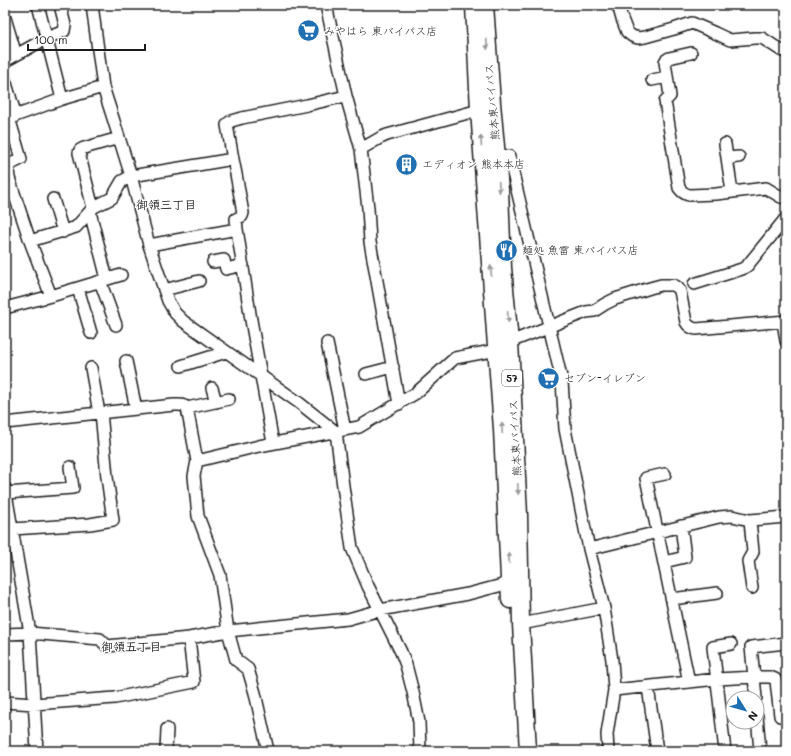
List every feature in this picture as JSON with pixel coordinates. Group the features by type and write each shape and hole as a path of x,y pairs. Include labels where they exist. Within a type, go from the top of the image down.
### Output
{"highway":[{"name":"熊本東バイパス","path":"474,5 479,110 519,515 521,624 528,751"},
{"name":"熊本東バイパス","path":"485,5 500,190 503,268 502,430 517,751"}],"street":[{"path":"38,5 62,99"},
{"path":"5,61 47,38 62,32 65,29 60,5"},
{"path":"92,5 103,87 131,176 149,245 164,290 175,313 226,352 340,431"},
{"path":"326,5 346,96 361,149 368,208 370,242 399,404"},
{"path":"618,5 627,32 638,38 652,36 692,23 730,40 762,38 786,51"},
{"path":"5,18 16,55"},
{"path":"691,53 669,58 666,60 665,64 670,96 665,101 679,188 688,195 766,188 781,197 786,198"},
{"path":"652,80 667,77"},
{"path":"5,80 12,114 10,124 21,159 11,164 8,169 8,174 30,242 51,296"},
{"path":"12,114 103,87"},
{"path":"273,444 237,229 236,219 242,216 243,213 227,124 242,118 346,96"},
{"path":"361,149 387,135 479,110"},
{"path":"116,326 104,280 79,153 80,150 84,148 119,138"},
{"path":"725,144 732,192"},
{"path":"496,155 509,156 563,385 565,429 589,549 604,608 612,660 614,690 607,734 608,751"},
{"path":"727,158 740,157"},
{"path":"30,242 64,232 78,226 91,210 110,199 122,182 131,176 233,158"},
{"path":"53,199 64,232"},
{"path":"694,284 742,269 747,266 786,218"},
{"path":"149,245 237,229"},
{"path":"213,262 224,260 226,269 243,265"},
{"path":"5,308 121,275"},
{"path":"164,290 199,282"},
{"path":"197,461 359,427 416,393 455,358 503,346 549,326 586,312 594,311 615,299 656,286 674,285 679,289 686,322 693,329 785,321 786,341"},
{"path":"78,288 91,333"},
{"path":"327,343 340,431 343,486 352,548 368,586 401,652 410,678 419,722 420,751"},
{"path":"181,366 226,352"},
{"path":"126,361 136,409"},
{"path":"12,529 90,524 114,520 107,477 100,413 90,368"},
{"path":"366,374 393,368"},
{"path":"212,388 216,402"},
{"path":"5,423 180,405 187,408 229,399"},
{"path":"187,408 197,461 194,476 198,516 220,575 228,631 236,660 248,669 268,751"},
{"path":"37,751 30,633 5,491 73,488 70,467"},
{"path":"665,474 646,478 689,682"},
{"path":"589,549 719,517 727,516 750,520 786,517"},
{"path":"750,520 753,552 748,561 752,588"},
{"path":"664,562 685,557 681,526"},
{"path":"5,634 30,633 100,639 107,646 189,638 228,631 348,619 380,610 468,594 510,582"},
{"path":"672,599 717,592"},
{"path":"521,624 604,608"},
{"path":"5,702 34,704 114,698 194,682 189,638"},
{"path":"755,690 751,647 786,643"},
{"path":"725,751 712,647 731,644"},
{"path":"614,690 717,679 770,677 776,681 780,716"},
{"path":"648,687 657,751"},
{"path":"166,751 167,729"},
{"path":"758,730 760,751"}],"place":[{"name":"みやはら 東バイパス店","path":"308,31"},
{"name":"エディオン 熊本本店","path":"407,164"},
{"name":"麺処 魚雷 東バイパス店","path":"507,250"},
{"name":"セブン-イレブン","path":"548,378"}],"district":[{"name":"御領三丁目","path":"166,205"},
{"name":"御領五丁目","path":"131,647"}]}
